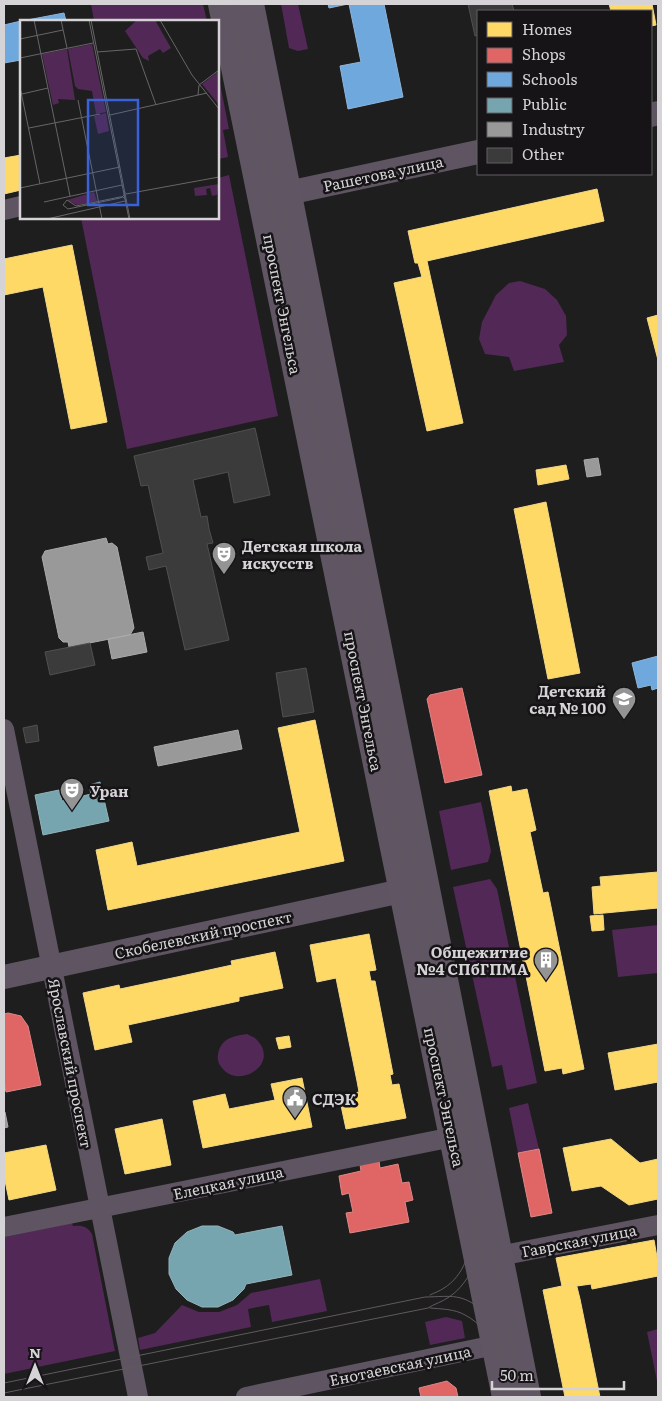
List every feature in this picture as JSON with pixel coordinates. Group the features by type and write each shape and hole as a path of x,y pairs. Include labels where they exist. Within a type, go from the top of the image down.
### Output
{"main road":[{"name":"проспект Энгельса","path":"222,4 262,199 414,888 499,1256 527,1397"},
{"name":"проспект Энгельса","path":"250,4 288,193 414,888 453,1137 506,1397"},
{"path":"262,199 288,193"}],"street":[{"name":"Рашетова улица","path":"288,193 477,152"},
{"path":"4,210 20,206"},
{"name":"Ярославский проспект","path":"4,729 138,1397"},
{"name":"Скобелевский проспект","path":"4,978 414,888"},
{"name":"Елецкая улица","path":"4,1227 453,1137"},
{"name":"Гаврская улица","path":"499,1256 658,1225"},
{"name":"Енотаевская улица","path":"246,1397 496,1345"}],"shaded area":[{"path":"91,4 203,4 207,20 94,20"},
{"path":"281,4 298,4 308,49 298,51 289,48"},
{"path":"219,78 229,129 223,130 228,157 219,159"},
{"path":"229,175 278,416 127,449 81,219 219,219 219,178"},
{"path":"520,281 545,289 557,300 566,316 567,335 559,345 564,362 514,371 509,357 485,354 479,339 482,322 496,295 509,283"},
{"path":"481,802 491,851 488,862 451,870 439,811"},
{"path":"490,879 497,889 537,1083 507,1090 502,1065 492,1067 453,887"},
{"path":"658,925 658,973 618,977 612,930"},
{"path":"247,1034 256,1039 263,1049 264,1058 261,1065 247,1075 229,1074 219,1064 219,1050 227,1040"},
{"path":"528,1103 539,1149 518,1153 509,1108"},
{"path":"72,1223 73,1226 86,1228 92,1234 115,1351 4,1374 4,1237"},
{"path":"320,1279 327,1311 272,1322 269,1305 248,1309 251,1327 140,1350 138,1338 155,1333 182,1305 199,1312 219,1312 237,1305 251,1293"},
{"path":"446,1317 462,1321 465,1338 430,1345 425,1322"},
{"path":"658,1329 658,1386 647,1332"}],"building: Homes":[{"path":"609,4 652,4 656,25 652,26 652,10 611,10"},
{"path":"20,155 20,190 4,194 4,158"},
{"path":"597,189 604,221 427,261 430,275 422,277 418,263 415,263 408,231"},
{"path":"72,245 107,422 71,429 43,287 4,295 4,259"},
{"path":"430,275 463,423 427,431 394,283"},
{"path":"658,315 658,360 647,318"},
{"path":"566,465 569,479 538,485 536,470"},
{"path":"546,502 580,673 548,679 514,509"},
{"path":"315,720 344,861 108,910 96,850 132,842 137,866 300,832 278,728"},
{"name":"Общежитие №4 СПбГПМА","path":"511,786 512,792 527,789 536,830 530,832 543,893 548,892 584,1069 563,1074 562,1068 545,1071 489,791"},
{"path":"658,872 658,908 594,914 592,887 601,886 600,877"},
{"path":"603,915 604,930 592,931 590,916"},
{"path":"369,934 376,970 369,971 371,981 375,981 393,1074 390,1075 392,1085 399,1084 406,1118 346,1129 339,1096 359,1092 357,1081 336,978 317,982 310,945"},
{"path":"275,952 283,988 239,997 239,1001 128,1025 132,1042 95,1050 83,993 119,985 120,989 177,977 232,965 231,961"},
{"path":"289,1036 291,1047 279,1049 276,1038"},
{"path":"658,1044 658,1082 615,1090 608,1053"},
{"path":"302,1078 312,1127 203,1148 193,1101 225,1094 229,1109 275,1100 271,1084"},
{"path":"162,1119 171,1165 125,1174 115,1129"},
{"path":"611,1139 640,1163 658,1159 658,1199 629,1205 601,1186 572,1191 563,1148"},
{"path":"46,1145 56,1190 9,1200 4,1176 4,1153"},
{"path":"654,1240 658,1276 592,1289 591,1284 577,1286 576,1283 562,1286 556,1258"},
{"path":"576,1283 600,1397 565,1397 543,1290"}],"building: Shops":[{"path":"462,688 482,775 445,783 427,699 430,695"},
{"path":"4,1014 21,1016 28,1026 41,1085 6,1092 4,1081"},
{"path":"539,1149 552,1213 531,1217 518,1153"},
{"path":"379,1161 380,1168 398,1164 402,1183 409,1182 413,1200 405,1202 409,1222 350,1233 346,1213 353,1212 349,1193 342,1195 339,1176 361,1171 360,1165"},
{"path":"447,1381 456,1388 458,1397 421,1397 419,1388"}],"building: Schools":[{"path":"328,4 348,4 329,8"},
{"path":"349,4 384,4 403,97 348,109 340,66 361,62"},
{"path":"64,13 66,20 27,20"},
{"path":"20,21 20,60 4,63 4,25"},
{"path":"658,656 658,688 652,690 651,685 638,688 632,663"}],"building: Public":[{"name":"Уран","path":"100,782 109,821 43,835 35,795 59,790 62,801 91,794 89,785"},
{"path":"202,1226 218,1226 233,1232 235,1235 282,1226 292,1275 246,1284 244,1289 233,1300 218,1307 202,1307 187,1300 176,1289 169,1274 169,1258 175,1243 187,1232"}],"building: Industry":[{"path":"598,458 601,475 587,477 584,460"},
{"path":"106,538 108,544 112,543 117,547 134,628 130,635 69,647 68,642 63,642 59,638 42,557 45,551"},
{"path":"143,632 147,652 112,659 108,639"},
{"path":"238,730 242,749 158,766 154,747"},
{"path":"4,1113 8,1127 4,1128"}],"building: Other":[{"path":"468,4 512,4 514,10 477,10 477,35 475,36"},
{"path":"255,428 270,495 234,503 228,472 193,480 201,517 207,516 213,543 207,544 229,640 185,650 166,566 149,570 146,557 163,553 148,485 141,486 134,456"},
{"path":"90,643 95,665 50,675 45,652"},
{"path":"306,668 314,712 283,717 276,673"},
{"path":"37,725 39,741 26,743 23,728"}],"tram line":[{"path":"231,4 511,1397"},
{"path":"242,4 522,1397"},
{"path":"430,1295 442,1289 457,1277 468,1254 474,1229"},
{"path":"4,1393 428,1308 446,1299 460,1288 473,1269 482,1249"},
{"path":"4,1383 425,1297 461,1298 471,1302 496,1324"},
{"path":"430,1308 457,1312 470,1318 485,1331 500,1352"}],"place":[{"name":"Детская школа искусств","path":"224,575"},
{"name":"Детский сад № 100","path":"624,720"},
{"name":"Уран","path":"72,811"},
{"name":"Общежитие №4 СПбГПМА","path":"546,981"},
{"name":"СДЭК","path":"295,1119"}]}
